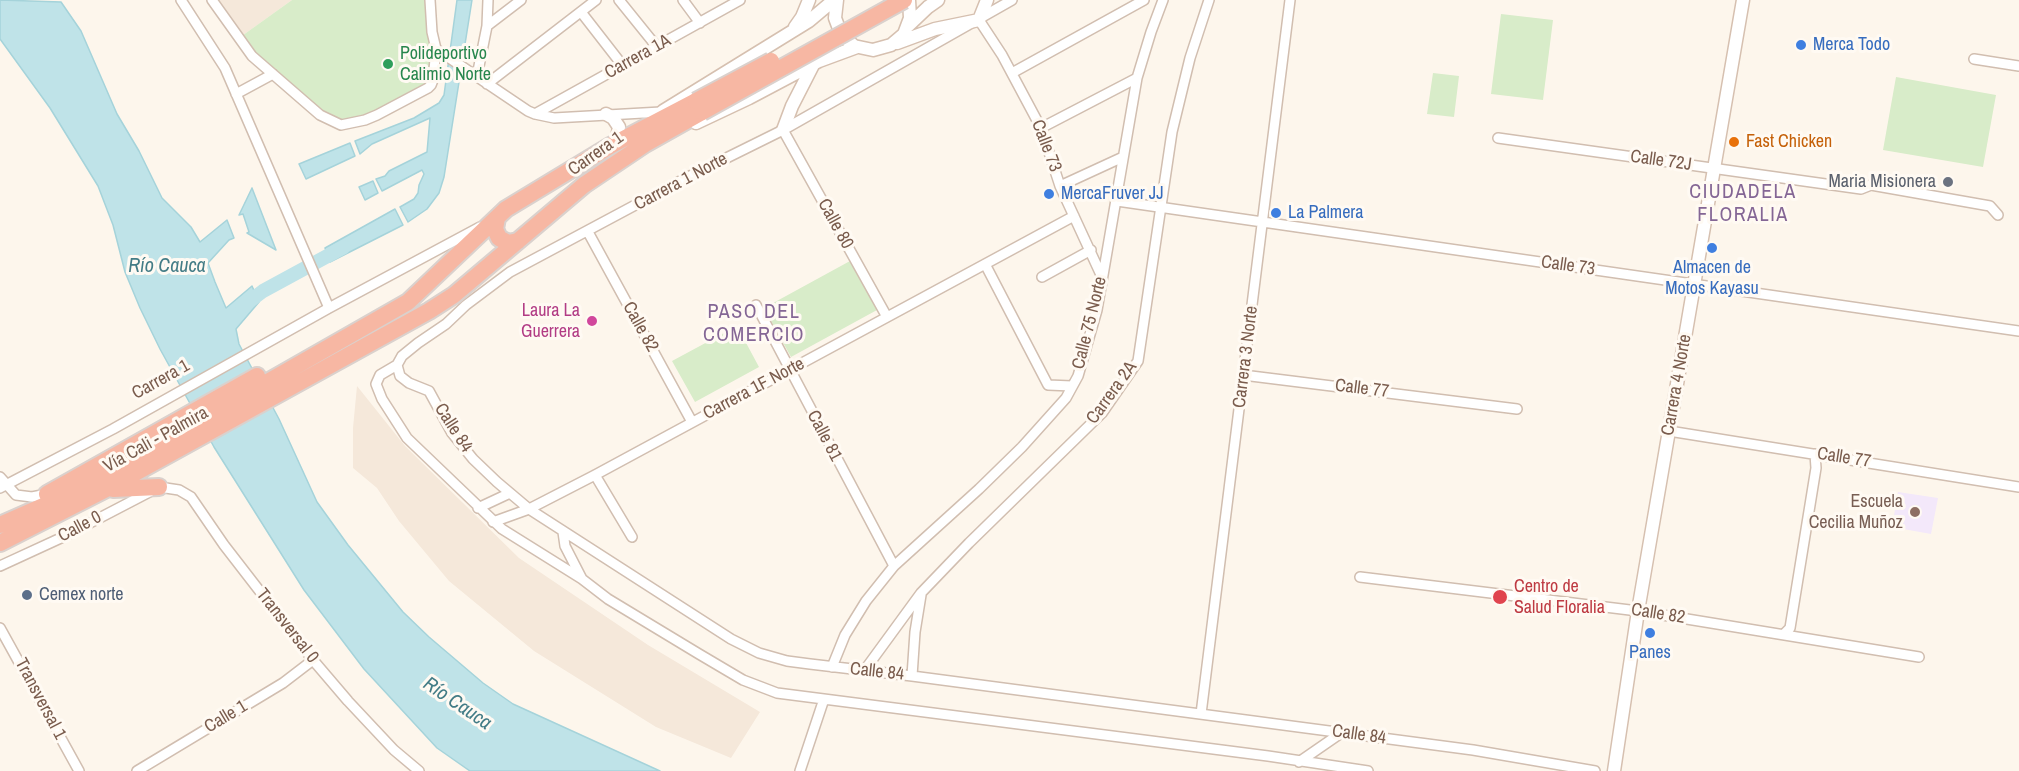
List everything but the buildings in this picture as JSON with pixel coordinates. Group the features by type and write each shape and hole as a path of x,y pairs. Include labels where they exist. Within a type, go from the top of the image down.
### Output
{"highway":[{"name":"Carrera 1","path":"319,356 429,311 454,295 584,185 699,107 882,0"},
{"name":"Carrera 1","path":"319,356 408,302 497,218 515,204 610,146 699,107 904,0"},
{"path":"497,218 495,229 499,238 508,243 518,241"},
{"path":"0,524 47,494 134,460 319,356"},
{"name":"Vía Cali - Palmira","path":"0,524 75,492 319,356"},
{"name":"Vía Cali - Palmira","path":"0,543 106,489 134,460"},
{"path":"106,489 159,487"}],"street":[{"path":"181,0 225,68 329,308"},
{"path":"212,0 252,56 320,115 341,125 377,115 431,85 434,80 436,49 432,32 430,0"},
{"path":"477,76 487,26 488,0"},
{"path":"487,26 520,0"},
{"path":"487,84 596,0"},
{"path":"619,0 657,47"},
{"path":"683,0 700,22"},
{"path":"788,34 802,17 809,0"},
{"path":"610,146 817,16 835,0"},
{"path":"835,0 837,26 845,39 857,47 876,50 935,29 979,20 987,0"},
{"path":"908,27 911,14 909,0"},
{"path":"894,44 908,27 938,0"},
{"name":"Carrera 1 Norte","path":"397,365 402,356 510,272 684,179 783,130 1012,0"},
{"path":"1012,73 1144,0"},
{"name":"Calle 75 Norte","path":"832,668 845,635 866,601 894,566 1022,447 1066,398 1072,387 1086,351 1097,310 1137,78 1163,0"},
{"name":"Carrera 2A","path":"864,671 921,593 1102,413 1138,361 1176,113 1190,58 1209,0"},
{"name":"Carrera 3 Norte","path":"1201,714 1290,0"},
{"name":"Carrera 4 Norte","path":"1614,771 1638,611 1743,0"},
{"name":"Carrera 1A","path":"535,114 737,1"},
{"path":"581,12 623,66"},
{"name":"Calle 73","path":"979,20 1012,73 1041,128 1060,186 1102,278"},
{"path":"645,144 721,112 814,63 857,47"},
{"path":"436,49 535,114 554,118 661,112"},
{"path":"1974,59 2019,66"},
{"path":"783,130 814,63"},
{"path":"236,94 273,74"},
{"path":"1041,128 1137,78"},
{"path":"606,114 613,118 619,127 617,138 610,146"},
{"name":"Calle 80","path":"783,130 887,318"},
{"name":"Calle 72J","path":"1498,138 1861,189 1871,185 1990,206 1998,215"},
{"path":"1060,186 1123,157"},
{"name":"Calle 73","path":"1117,201 2019,331"},
{"name":"Carrera 1F Norte","path":"493,522 529,509 595,475 1074,216"},
{"name":"Carrera 1","path":"2,483 113,429 301,326 329,308 497,218"},
{"name":"Calle 82","path":"588,232 692,422"},
{"path":"1042,277 1090,250"},
{"path":"985,264 1048,385 1072,387"},
{"name":"Calle 81","path":"756,305 894,566"},
{"name":"Calle 84","path":"1368,771 777,693 743,680 608,599 582,579 534,552 493,522 407,438 381,399 376,384 377,379 397,365 400,376 409,383 429,391 452,433 473,459 529,509 731,639 759,653 787,661 832,668 912,676 1473,750 1595,771"},
{"name":"Calle 77","path":"1243,375 1517,408"},
{"name":"Calle 77","path":"1669,431 2019,487"},
{"path":"1784,634 1790,628 1814,478 1815,454"},
{"path":"595,475 632,537"},
{"path":"2,483 16,495 25,497 47,494"},
{"name":"Calle 0","path":"0,566 63,537 159,487"},
{"name":"Transversal 0","path":"159,487 174,488 191,497 224,545 313,660 372,728 419,771"},
{"path":"478,508 510,493"},
{"path":"563,532 565,546 582,579"},
{"name":"Calle 82","path":"1360,577 1638,611 1919,657"},
{"path":"912,676 921,593"},
{"name":"Transversal 1","path":"0,628 79,771"},
{"name":"Calle 1","path":"137,771 283,683 313,660"},
{"path":"800,771 824,699"},
{"path":"1299,762 1341,733"}],"shaded area":[{"path":"212,0 292,0 239,38"},
{"path":"357,386 405,446 519,558 648,645 760,712 731,758 656,727 534,651 449,581 399,521 377,488 353,468 353,428"},
{"name":"Escuela Cecilia Muñoz","path":"1898,492 1938,498 1931,534 1892,527"}],"green space":[{"path":"292,0 430,0 433,80 377,115 341,125 320,115 239,38"},
{"path":"1501,14 1553,20 1543,100 1491,94"},
{"path":"1433,73 1459,76 1454,117 1427,114"},
{"path":"1896,77 1996,95 1983,167 1883,150"},
{"path":"850,261 877,310 791,357 764,308"},
{"path":"737,326 759,367 695,402 672,361"}],"water":[{"name":"Río Cauca","path":"0,0 61,2 81,31 117,114 139,151 162,198 191,227 200,242 227,220 234,238 229,240 208,263 215,282 226,308 252,286 259,302 236,329 239,344 279,419 317,502 348,545 403,612 483,683 513,704 660,771 470,771 437,748 364,669 304,590 214,447 160,349 125,272 113,225 98,186 50,108 0,39"},
{"path":"457,0 472,0 444,177 439,193 427,209 408,222 400,207 414,199 418,193 424,174 422,170 382,191 376,179 427,152 430,118 372,144 360,154 355,141 414,118 439,103 444,95"},
{"path":"350,143 355,156 306,179 299,164"},
{"path":"373,181 378,193 365,200 359,187"},
{"path":"252,188 276,250 247,233 249,232 243,214 239,215"},
{"path":"395,209 403,225 330,262 325,248"}],"waterway":[{"path":"242,307 263,291 344,247"}],"place":[{"name":"Merca Todo","path":"1801,45"},
{"name":"Polideportivo Calimio Norte","path":"388,64"},
{"name":"Fast Chicken","path":"1734,142"},
{"name":"Maria Misionera","path":"1948,182"},
{"name":"MercaFruver JJ","path":"1049,194"},
{"name":"La Palmera","path":"1276,213"},
{"name":"Almacen de Motos Kayasu","path":"1712,248"},
{"name":"Laura La Guerrera","path":"592,321"},
{"name":"Escuela Cecilia Muñoz","path":"1915,512"},
{"name":"Cemex norte","path":"27,595"},
{"name":"Centro de Salud Floralia","path":"1500,597"},
{"name":"Panes","path":"1650,633"}],"district":[{"name":"CIUDADELA FLORALIA","path":"1743,204"},
{"name":"PASO DEL COMERCIO","path":"754,324"}]}
